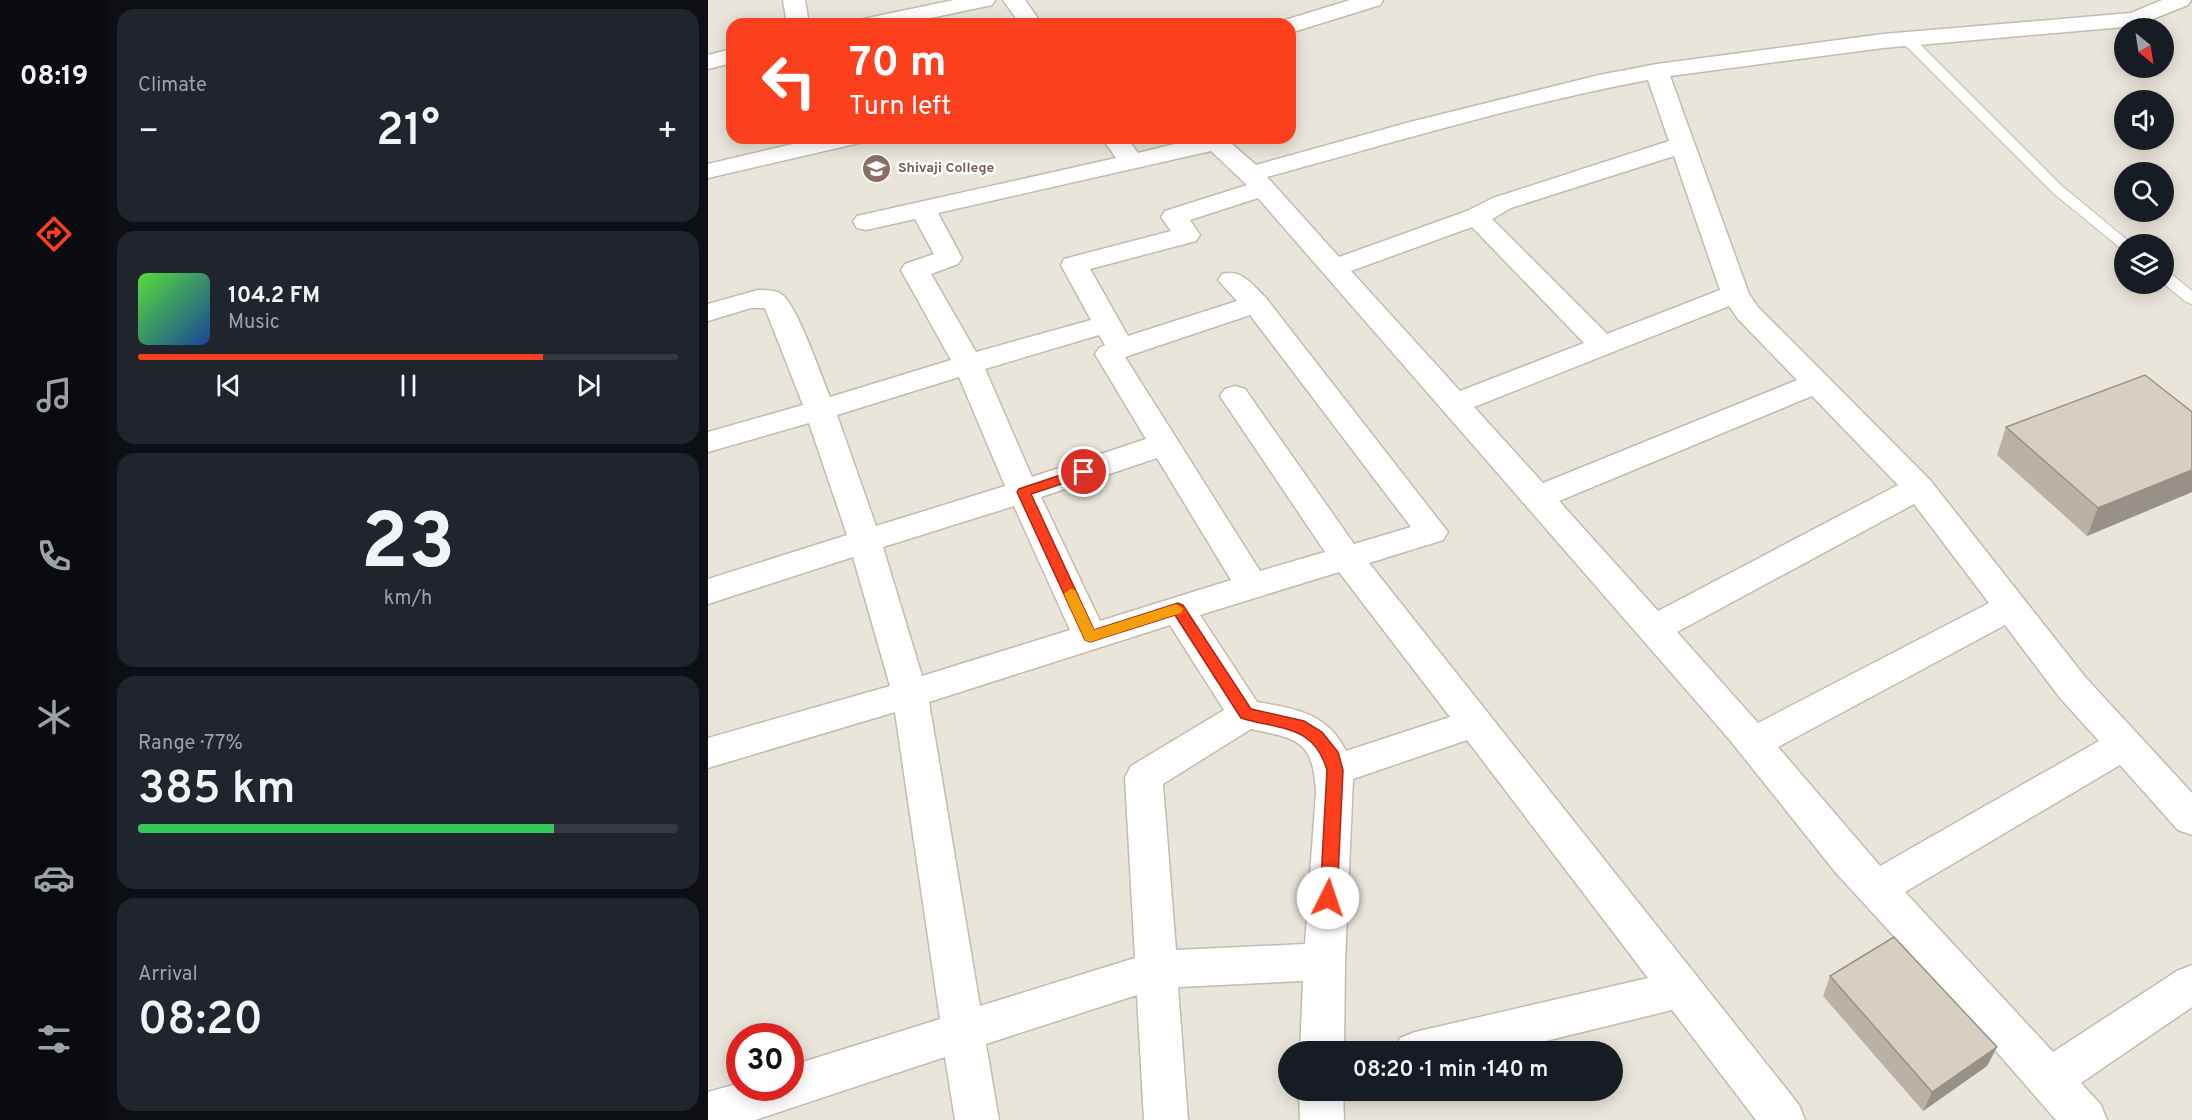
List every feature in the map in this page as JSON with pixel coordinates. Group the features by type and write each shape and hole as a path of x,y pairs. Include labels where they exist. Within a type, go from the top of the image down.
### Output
{"street":[{"path":"794,0 797,18"},
{"path":"899,18 984,0"},
{"path":"1014,0 1027,18"},
{"path":"1296,24 1372,0"},
{"path":"1128,345 1118,343 1074,265 1187,235 1174,217 1257,181 1442,122 1599,82 1657,71 1907,39 2135,19 2148,5 2180,0"},
{"path":"708,62 726,58"},
{"path":"1657,71 1735,294 1748,313 1919,488 2073,688 2192,819"},
{"path":"708,171 824,144"},
{"path":"1118,144 1132,162"},
{"path":"866,222 1202,144"},
{"path":"1217,144 1257,181 1753,743 1876,890 2085,1120"},
{"path":"1333,267 1476,217 1502,202 1682,146"},
{"path":"923,210 949,258 915,270 968,364 1023,492 1090,636"},
{"path":"1476,217 1603,346"},
{"path":"708,765 708,752 910,694 1090,636 1432,532 1256,304 1232,280"},
{"path":"1453,404 1735,294"},
{"path":"708,313 767,297 773,300 780,310 820,410 865,542 910,694 977,1120"},
{"path":"1252,586 1109,354 1128,345 1256,304"},
{"path":"708,442 1107,324"},
{"path":"1536,498 1816,382"},
{"path":"1234,396 1346,557 1783,1120"},
{"path":"708,592 1023,492 1165,444"},
{"path":"1653,629 1919,488"},
{"path":"1753,743 2011,606"},
{"path":"1178,609 1246,714"},
{"path":"1166,1120 1144,777 1246,714 1299,725 1316,736 1330,752 1335,770 1324,962 1322,1041"},
{"path":"1335,770 1476,723"},
{"path":"1876,890 2124,745"},
{"path":"804,1082 1158,969 1324,962"},
{"path":"2049,1079 2192,984"},
{"path":"1462,1041 1682,989"},
{"path":"708,1114 747,1101"},
{"path":"1322,1101 1322,1120"}],"lane":[{"path":"1907,39 2057,189 2114,235"},
{"path":"2174,284 2192,299"}],"shaded area":[{"path":"708,0 2192,0 2192,1120 708,1120"}],"building":[{"path":"2145,375 2192,412 2192,470 2098,508 2006,427"},
{"path":"1894,937 1997,1047 1932,1092 1830,976"}],"slow traffic":[{"path":"1070,594 1090,636 1176,609"}],"place":[{"name":"Shivaji College","path":"877,168"}],"route":[{"path":"1084,472 1023,492 1090,636 1178,609 1246,714 1299,725 1316,736 1330,752 1335,770 1328,898"}]}
